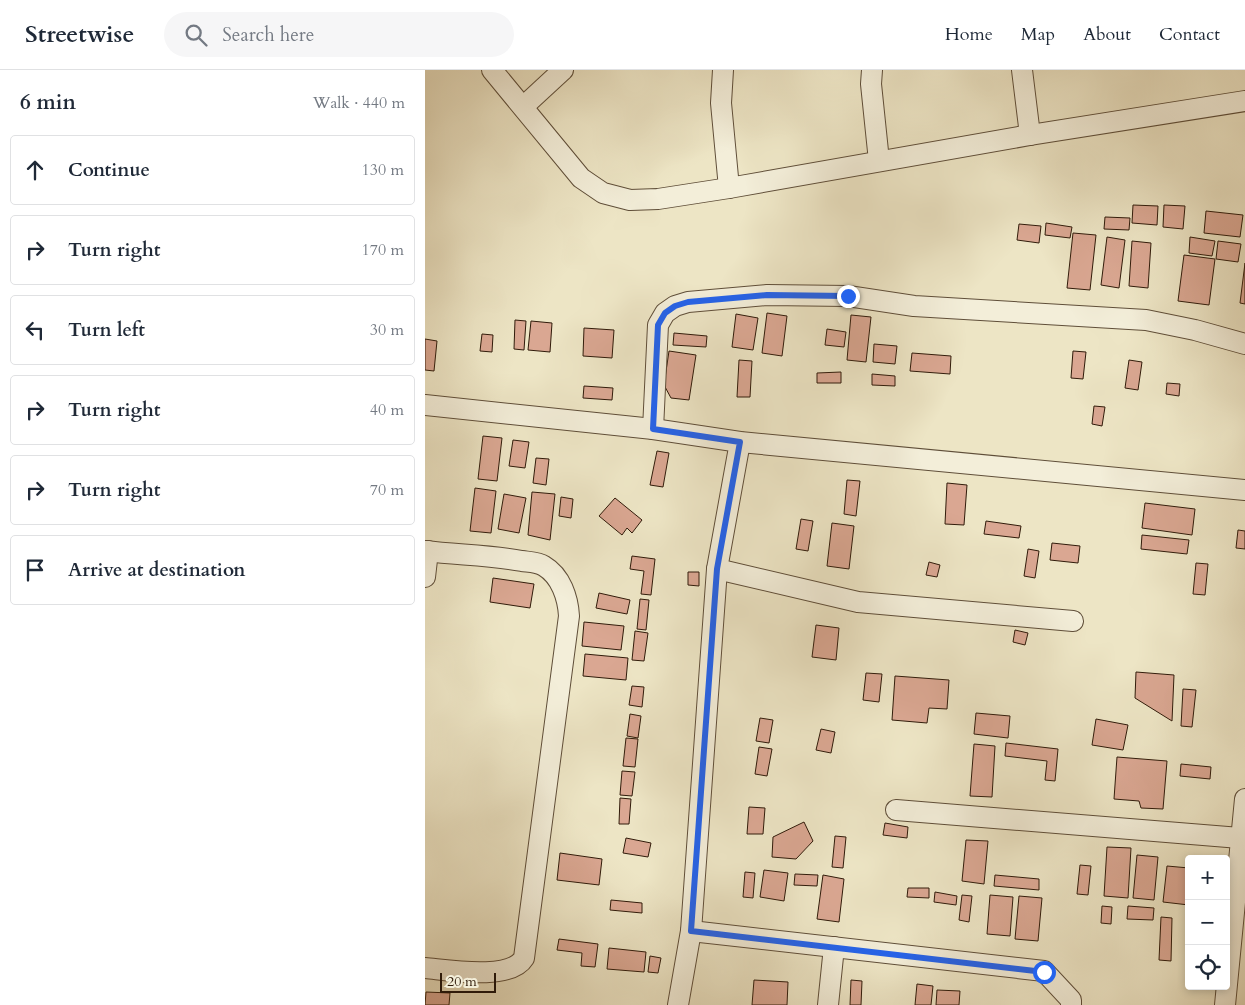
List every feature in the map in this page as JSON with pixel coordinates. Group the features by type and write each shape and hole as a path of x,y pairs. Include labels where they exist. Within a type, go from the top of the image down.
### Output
{"street":[{"path":"492,70 524,106 581,178 603,193 630,200 729,188 1030,135 1245,101"},
{"path":"524,106 563,70"},
{"path":"723,70 721,103 729,188"},
{"path":"872,70 871,84 879,161"},
{"path":"1022,70 1030,135"},
{"path":"653,429 658,325 665,313 675,306 688,302 767,295 848,296 914,306 1146,320 1195,330 1245,344"},
{"path":"425,405 653,429 740,442 1245,490"},
{"path":"678,1005 691,931 717,569 740,442"},
{"path":"425,577 426,551 504,558 543,565 551,571 560,583 568,604 569,616 523,958 518,965 497,971 464,972 425,968"},
{"path":"717,569 858,602 1073,621"},
{"path":"1225,1005 1245,799"},
{"path":"896,810 1240,838"},
{"path":"691,931 834,946 1044,972 1071,1000 1071,1005"},
{"path":"828,1005 834,946"}],"building":[{"path":"1133,205 1158,206 1157,225 1132,223"},
{"path":"1164,205 1185,206 1183,229 1163,227"},
{"path":"1206,211 1243,215 1240,237 1204,233"},
{"path":"1105,217 1130,218 1129,230 1104,229"},
{"path":"1046,223 1072,227 1070,238 1045,235"},
{"path":"1019,224 1041,226 1039,243 1017,240"},
{"path":"1073,233 1096,235 1090,290 1067,288"},
{"path":"1107,237 1125,240 1119,288 1101,285"},
{"path":"1190,237 1215,241 1212,256 1189,253"},
{"path":"1132,241 1151,243 1148,288 1129,286"},
{"path":"1218,241 1241,244 1238,262 1216,259"},
{"path":"1184,255 1215,259 1209,305 1178,301"},
{"path":"1245,263 1245,304 1240,303"},
{"path":"767,313 787,316 782,356 762,353"},
{"path":"736,314 758,318 753,350 732,347"},
{"path":"851,315 871,317 866,362 847,360"},
{"path":"515,320 526,321 524,350 514,349"},
{"path":"531,321 552,323 550,352 528,350"},
{"path":"584,328 614,330 612,358 583,356"},
{"path":"827,329 846,332 844,347 825,345"},
{"path":"674,333 707,336 706,347 673,345"},
{"path":"482,334 493,335 492,352 480,351"},
{"path":"425,339 437,341 434,371 425,370"},
{"path":"874,344 897,346 895,364 873,362"},
{"path":"669,351 696,355 689,400 671,398 664,385"},
{"path":"1073,351 1086,352 1083,379 1071,378"},
{"path":"912,353 951,356 950,374 910,371"},
{"path":"739,360 752,361 750,397 737,397"},
{"path":"1129,360 1142,362 1138,390 1125,388"},
{"path":"841,372 841,383 817,383 817,373"},
{"path":"872,374 895,376 895,386 872,385"},
{"path":"1167,383 1180,384 1179,396 1166,394"},
{"path":"584,386 613,388 612,400 583,398"},
{"path":"1094,406 1105,407 1102,426 1092,424"},
{"path":"483,436 502,438 497,481 478,479"},
{"path":"513,440 529,442 525,468 509,466"},
{"path":"657,451 669,453 663,487 650,485"},
{"path":"536,458 549,459 546,485 533,483"},
{"path":"847,480 860,481 856,516 844,514"},
{"path":"947,483 967,485 964,525 945,524"},
{"path":"475,488 496,491 491,533 470,531"},
{"path":"532,492 555,494 550,540 528,535"},
{"path":"504,494 526,498 519,533 498,529"},
{"path":"561,497 573,499 571,518 559,516"},
{"path":"615,498 642,520 632,533 627,528 622,535 599,516"},
{"path":"1145,503 1195,509 1192,535 1142,528"},
{"path":"801,519 813,521 808,551 796,549"},
{"path":"986,521 1021,526 1019,538 984,534"},
{"path":"832,523 854,526 849,569 827,566"},
{"path":"1238,530 1245,531 1245,549 1236,548"},
{"path":"1142,535 1189,540 1187,554 1141,549"},
{"path":"1052,543 1080,546 1078,563 1050,560"},
{"path":"1028,549 1039,551 1035,578 1024,576"},
{"path":"632,556 655,559 651,595 641,594 644,571 630,569"},
{"path":"929,562 940,565 937,577 926,575"},
{"path":"1196,563 1208,564 1205,595 1193,594"},
{"path":"688,572 699,572 699,586 688,585"},
{"path":"493,578 534,584 530,608 490,602"},
{"path":"599,593 630,600 627,614 596,608"},
{"path":"640,599 649,600 646,630 637,629"},
{"path":"584,622 624,626 621,650 582,646"},
{"path":"816,625 839,628 836,660 812,657"},
{"path":"1015,630 1028,633 1025,645 1013,642"},
{"path":"635,631 648,633 644,661 632,660"},
{"path":"585,654 628,658 626,680 583,676"},
{"path":"1136,672 1174,675 1172,721 1135,698"},
{"path":"866,673 882,674 879,702 863,700"},
{"path":"895,676 949,680 947,709 929,708 927,723 892,720"},
{"path":"632,686 644,687 642,707 629,705"},
{"path":"1183,689 1196,690 1192,727 1181,726"},
{"path":"976,713 1010,716 1008,738 974,734"},
{"path":"630,714 641,716 638,738 627,736"},
{"path":"760,718 773,720 769,743 756,741"},
{"path":"1096,719 1128,725 1123,750 1092,745"},
{"path":"821,729 835,732 831,753 816,750"},
{"path":"626,738 638,739 635,767 623,766"},
{"path":"1006,743 1058,749 1055,781 1045,780 1047,761 1005,756"},
{"path":"974,744 995,746 992,797 970,796"},
{"path":"759,747 772,749 767,776 755,774"},
{"path":"1117,757 1167,761 1163,809 1141,808 1139,801 1114,799"},
{"path":"1181,764 1211,767 1210,779 1180,776"},
{"path":"622,771 635,772 632,796 620,795"},
{"path":"620,798 631,799 629,824 619,824"},
{"path":"749,807 765,808 763,834 747,834"},
{"path":"804,822 813,841 796,859 772,857 773,837"},
{"path":"885,823 908,827 907,838 883,835"},
{"path":"835,836 846,837 843,868 832,867"},
{"path":"626,838 651,843 648,857 623,853"},
{"path":"966,840 988,841 984,884 962,881"},
{"path":"1107,847 1131,848 1128,898 1104,896"},
{"path":"560,853 602,859 599,885 557,880"},
{"path":"1137,855 1158,857 1154,900 1133,898"},
{"path":"1080,865 1091,866 1088,895 1077,894"},
{"path":"1167,866 1185,868 1185,905 1163,902"},
{"path":"764,870 788,873 784,901 760,897"},
{"path":"745,872 755,873 753,898 743,897"},
{"path":"795,874 818,875 817,886 794,885"},
{"path":"823,875 844,879 839,922 817,919"},
{"path":"995,875 1039,879 1039,890 994,886"},
{"path":"908,888 929,888 929,898 907,897"},
{"path":"935,892 957,896 956,905 934,902"},
{"path":"962,895 972,896 969,922 959,920"},
{"path":"990,895 1013,897 1010,936 987,934"},
{"path":"1019,896 1042,898 1038,941 1015,939"},
{"path":"611,900 642,903 642,913 610,910"},
{"path":"1102,906 1112,907 1111,924 1101,923"},
{"path":"1128,906 1154,908 1153,920 1127,919"},
{"path":"1161,917 1172,918 1171,961 1159,960"},
{"path":"559,939 598,944 595,967 581,966 582,953 557,950"},
{"path":"609,948 646,952 644,972 607,969"},
{"path":"650,956 661,958 658,973 648,972"},
{"path":"754,980 788,982 787,1005 752,1005"},
{"path":"851,980 862,981 861,1005 850,1005"},
{"path":"917,984 933,986 931,1005 915,1005"},
{"path":"937,990 960,991 959,1005 936,1005"},
{"path":"426,992 450,993 449,1005 425,1005"}],"route":[{"path":"848,296 767,295 688,302 675,306 665,313 658,325 653,429 740,442 717,569 691,931 834,946 1044,972"}]}
